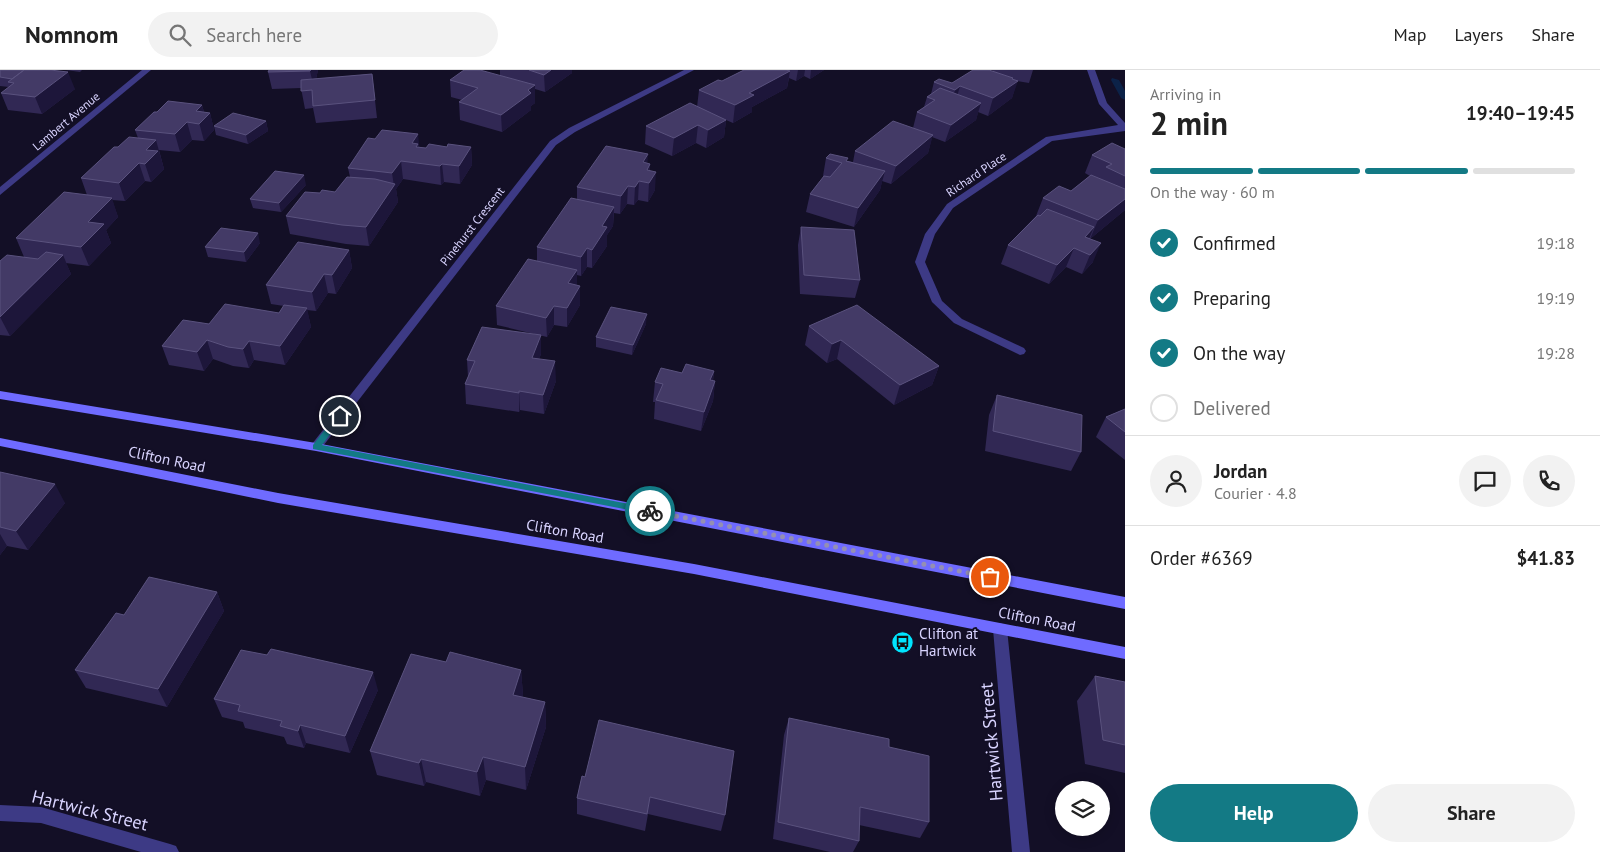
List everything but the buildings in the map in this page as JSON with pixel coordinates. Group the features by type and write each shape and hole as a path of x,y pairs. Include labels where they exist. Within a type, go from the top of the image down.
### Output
{"main road":[{"path":"0,395 316,447 1125,603"},
{"name":"Clifton Road","path":"0,442 278,498 694,569 1125,653"}],"street":[{"name":"Lambert Avenue","path":"0,192 147,70"},
{"name":"Pinehurst Crescent","path":"316,447 553,142 572,130 690,70"},
{"path":"1091,70 1103,104 1124,127"},
{"name":"Richard Place","path":"1020,351 958,321 937,302 920,262 930,234 950,206 1049,139 1124,127"},
{"name":"Hartwick Street","path":"1000,629 1021,852"},
{"name":"Hartwick Street","path":"0,813 42,815 170,852"}],"waterway":[{"path":"1115,80 1125,98"}],"way so far":[{"path":"650,511 990,577"}],"place":[{"name":"Clifton at Hartwick","path":"903,642"}],"route":[{"path":"340,416 316,447 650,511"}]}
